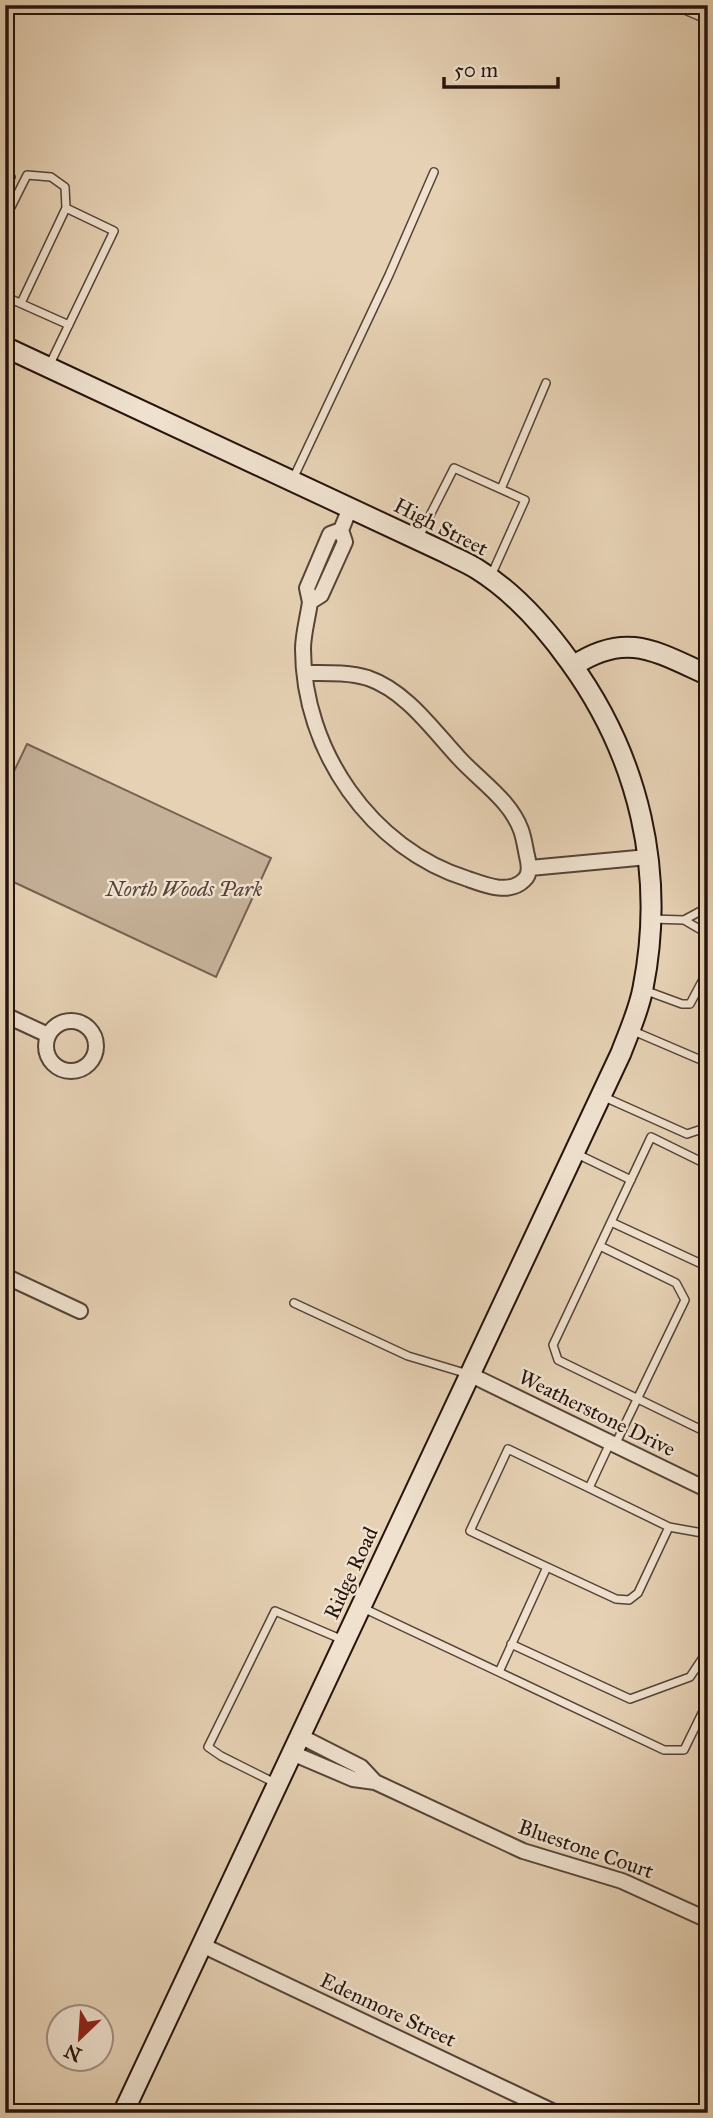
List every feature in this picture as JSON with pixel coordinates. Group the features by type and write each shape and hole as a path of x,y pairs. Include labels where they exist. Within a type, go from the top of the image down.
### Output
{"main road":[{"name":"High Street","path":"5,347 476,568 534,616 573,666 602,710 635,787 648,857 651,919 643,990 621,1053"},
{"path":"573,666 593,653 613,647 635,647 659,653 708,674"},
{"name":"Ridge Road","path":"123,2113 621,1053"}],"street":[{"path":"305,673 336,673 369,678 398,694 469,769 504,801 520,829 530,868 525,880 509,888 488,886 425,861 378,825 354,799 328,755 316,726 305,673 303,647 310,602 307,587 330,534 341,530 350,508"},
{"path":"530,868 648,857"},
{"path":"5,1015 48,1035"},
{"path":"5,1276 80,1311"},
{"name":"Weatherstone Drive","path":"469,1374 704,1488"},
{"name":"Bluestone Court","path":"296,1744 361,1767 375,1782 523,1851 622,1881 708,1920"},
{"name":"Edenmore Street","path":"202,1945 556,2113"}],"lane":[{"path":"673,5 708,20"},
{"path":"292,481 434,173"},
{"path":"5,219 27,176 51,177 65,187 66,208 21,303"},
{"path":"48,367 114,231 66,208"},
{"path":"5,314 9,298 69,325"},
{"path":"501,489 546,383"},
{"path":"417,540 454,468 525,500 490,578"},
{"path":"684,920 708,907"},
{"path":"651,919 684,920 708,934"},
{"path":"643,990 682,1004 690,1004 708,970"},
{"path":"630,1029 708,1063"},
{"path":"601,1096 687,1134 708,1127"},
{"path":"708,1165 651,1137 553,1345 558,1360 708,1433"},
{"path":"574,1153 631,1180"},
{"path":"611,1222 708,1267"},
{"path":"589,1488 637,1399 685,1300 676,1283 600,1246"},
{"path":"294,1303 408,1356 469,1374"},
{"path":"669,1527 638,1593 629,1600 616,1599 470,1531 508,1449 669,1527 708,1534"},
{"path":"704,1488 708,1470"},
{"path":"499,1672 547,1567"},
{"path":"360,1606 664,1750 684,1750 708,1701"},
{"path":"277,1784 221,1756 208,1746 275,1611 344,1641"},
{"path":"511,1644 630,1699 690,1677 708,1650"}],"green space":[{"name":"North Woods Park","path":"27,744 271,858 216,977 5,878 5,790"}]}
